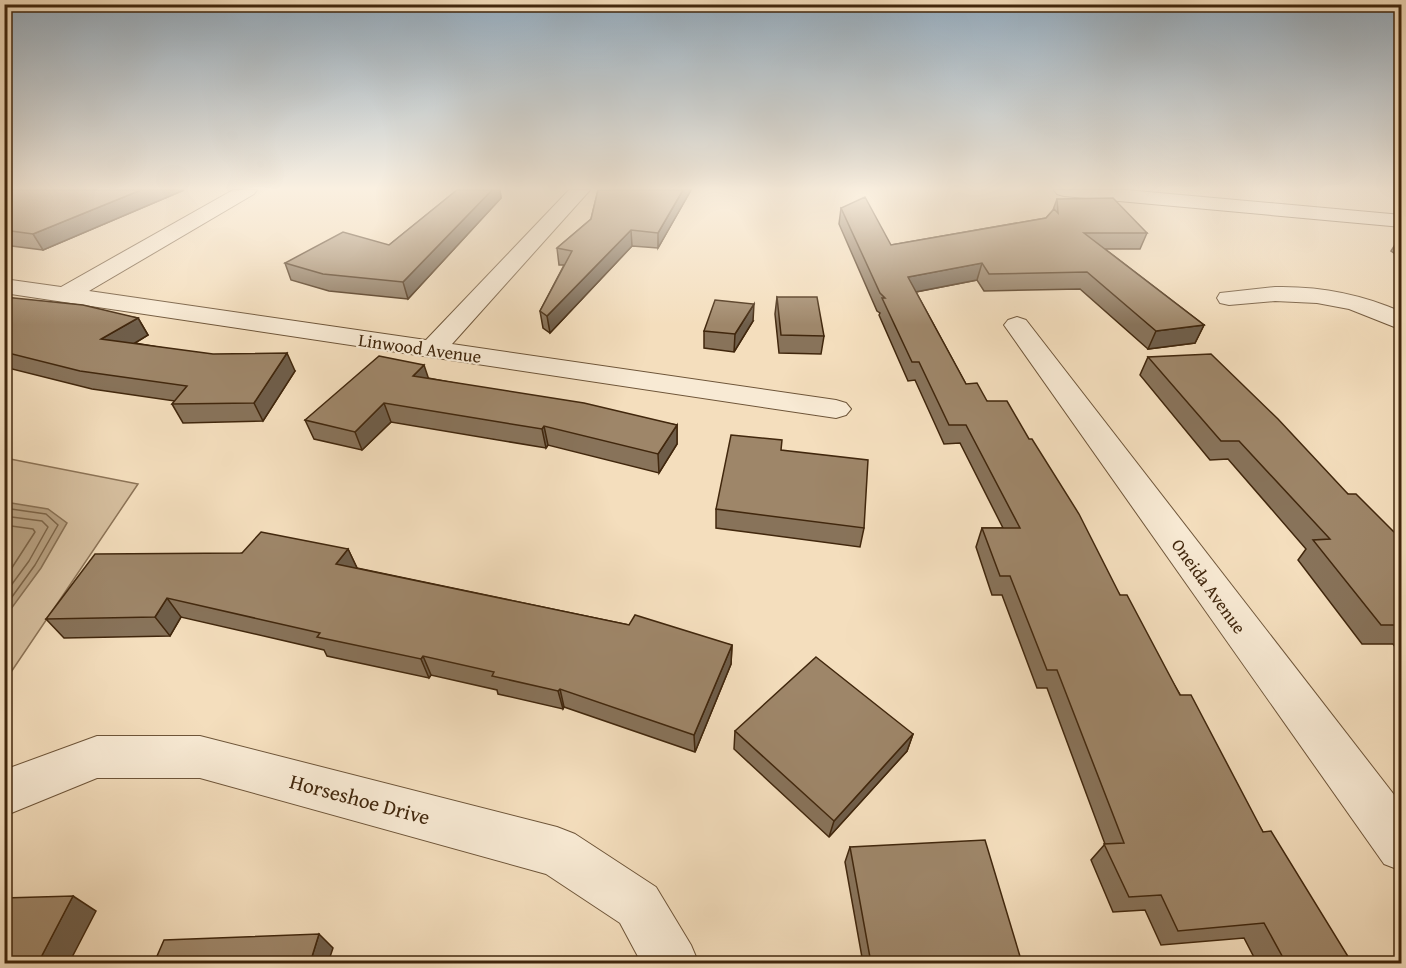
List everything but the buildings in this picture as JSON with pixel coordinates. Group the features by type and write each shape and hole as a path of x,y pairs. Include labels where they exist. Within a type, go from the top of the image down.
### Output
{"street":[{"path":"65,295 169,235"},
{"path":"432,350 538,235"},
{"name":"Linwood Avenue","path":"4,286 836,409"},
{"path":"1228,298 1277,292 1334,297 1371,306 1401,322"},
{"name":"Oneida Avenue","path":"1017,325 1401,846"},
{"name":"Horseshoe Drive","path":"4,793 97,757 200,757 556,852 638,905 672,963"}],"shaded area":[{"path":"5,458 138,484 5,681"}],"water":[{"path":"5,502 48,509 67,523 41,568 5,617"}]}
